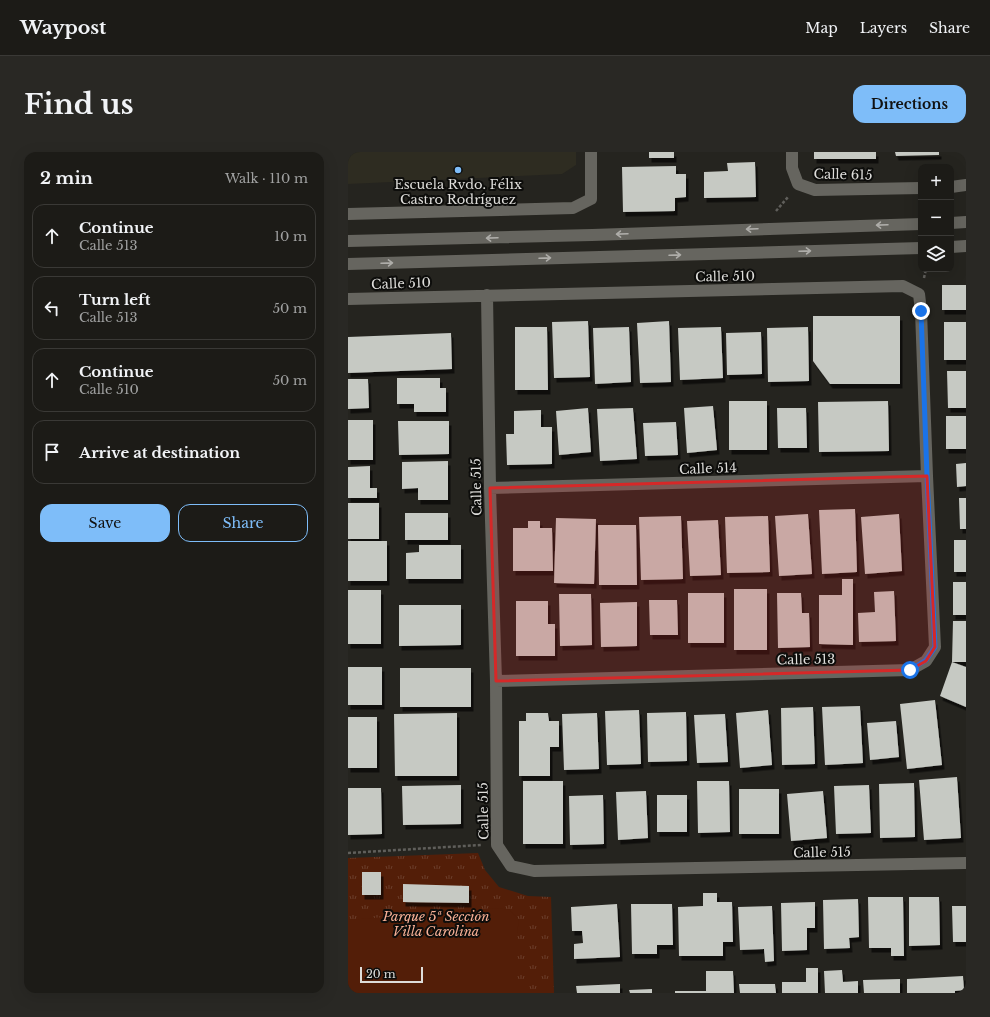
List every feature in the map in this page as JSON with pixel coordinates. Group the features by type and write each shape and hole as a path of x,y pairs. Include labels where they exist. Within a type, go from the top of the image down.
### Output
{"street":[{"path":"348,214 573,208 591,199 591,152"},
{"name":"Calle 615","path":"792,152 792,168 798,184 816,190 918,188"},
{"path":"954,187 966,186"},
{"path":"954,223 966,222"},
{"path":"348,241 918,224"},
{"path":"954,247 966,246"},
{"path":"348,264 918,248"},
{"name":"Calle 510","path":"348,299 903,286 919,294 921,311 927,476"},
{"name":"Calle 515","path":"487,295 490,488 496,681 497,844 511,866 534,871 966,863"},
{"name":"Calle 514","path":"490,488 927,476"},
{"name":"Calle 513","path":"496,681 910,670 926,660 935,647 927,476"}],"path":[{"path":"762,229 798,184"},
{"path":"348,853 497,844"}],"highlighted area":[{"path":"927,476 935,647 926,661 910,670 496,681 490,488"}],"shaded area":[{"name":"Escuela Rvdo. Félix Castro Rodríguez","path":"348,152 576,152 576,165 562,174 348,184"}],"green space":[{"name":"Parque 5ª Sección Villa Carolina","path":"478,853 485,870 499,887 528,896 551,897 554,993 348,993 348,858"},
{"path":"496,908 510,910 519,920 517,933 517,993 348,993 348,920"}],"building":[{"path":"649,152 674,152 674,158 649,158"},
{"path":"814,152 876,152 876,159 814,159"},
{"path":"895,152 939,152 939,155 896,156"},
{"path":"755,162 756,197 704,198 704,172 728,171 727,163"},
{"path":"676,166 676,174 686,174 686,197 675,198 675,211 623,212 622,167"},
{"path":"942,285 966,285 966,310 942,310"},
{"path":"813,316 900,316 900,384 830,384 813,361"},
{"path":"588,321 590,377 554,378 552,322"},
{"path":"669,321 671,382 640,383 637,323"},
{"path":"944,322 966,322 966,360 944,360"},
{"path":"515,327 547,327 548,390 515,390"},
{"path":"629,327 631,382 595,384 593,328"},
{"path":"721,327 723,378 680,380 678,328"},
{"path":"808,327 809,381 768,382 767,328"},
{"path":"761,332 762,374 727,375 726,333"},
{"path":"451,333 452,369 348,373 348,337"},
{"path":"947,371 966,371 966,408 948,408"},
{"path":"397,378 440,378 440,388 446,388 446,412 414,412 414,404 397,404"},
{"path":"348,379 368,379 369,408 348,409"},
{"path":"729,401 767,401 767,450 729,450"},
{"path":"888,401 889,451 819,452 818,402"},
{"path":"713,406 717,450 687,453 684,408"},
{"path":"588,408 591,452 559,455 556,411"},
{"path":"633,408 637,459 600,461 597,409"},
{"path":"777,408 806,408 807,448 778,448"},
{"path":"541,410 541,427 552,427 552,464 507,465 506,434 514,434 514,411"},
{"path":"946,416 966,416 966,449 946,449"},
{"path":"348,420 373,420 373,460 348,460"},
{"path":"398,421 449,421 449,454 399,455"},
{"path":"676,422 678,455 645,456 643,423"},
{"path":"448,461 448,500 418,500 418,488 402,489 402,462"},
{"path":"966,463 966,486 957,487 956,464"},
{"path":"370,466 370,488 377,488 377,498 348,498 348,467"},
{"path":"959,498 966,498 966,529 960,529"},
{"path":"348,503 379,503 379,539 348,539"},
{"path":"855,509 857,572 822,574 819,510"},
{"path":"405,513 448,513 448,540 405,540"},
{"path":"808,514 812,574 779,576 775,516"},
{"path":"899,514 902,571 865,574 861,517"},
{"path":"681,516 683,579 641,580 639,517"},
{"path":"768,516 770,572 727,573 725,517"},
{"path":"556,518 596,519 594,584 554,583"},
{"path":"718,520 721,575 690,576 687,521"},
{"path":"528,521 540,521 540,528 552,528 553,571 513,571 513,528 528,528"},
{"path":"598,525 636,525 637,585 599,585"},
{"path":"954,540 966,540 966,572 954,572"},
{"path":"348,541 387,541 387,581 348,581"},
{"path":"419,545 461,545 461,579 406,579 406,553 419,552"},
{"path":"842,579 853,579 853,645 819,644 819,595 842,595"},
{"path":"953,582 966,582 966,615 953,615"},
{"path":"734,589 767,589 767,650 734,650"},
{"path":"348,590 381,590 381,644 348,644"},
{"path":"894,591 896,641 859,642 858,613 875,612 874,592"},
{"path":"688,593 724,593 724,643 688,643"},
{"path":"777,593 801,593 802,613 809,613 810,647 778,648"},
{"path":"559,594 591,594 592,645 560,646"},
{"path":"649,600 677,600 678,635 650,635"},
{"path":"516,601 548,601 548,624 555,624 555,656 516,656"},
{"path":"637,602 637,646 601,647 600,603"},
{"path":"399,605 461,605 461,645 399,646"},
{"path":"953,621 966,621 966,662 952,662"},
{"path":"952,662 966,667 966,707 940,696"},
{"path":"348,667 382,667 382,705 348,705"},
{"path":"400,668 471,668 471,707 400,707"},
{"path":"935,700 942,765 907,769 900,704"},
{"path":"860,706 863,763 825,765 822,707"},
{"path":"813,707 815,764 782,765 781,708"},
{"path":"639,710 641,764 607,765 605,711"},
{"path":"768,710 772,765 740,768 736,713"},
{"path":"686,712 687,761 648,762 647,713"},
{"path":"457,713 457,776 395,776 394,714"},
{"path":"526,713 548,713 549,721 559,721 559,747 550,747 550,776 519,776 519,721 526,721"},
{"path":"597,713 599,769 564,770 562,714"},
{"path":"725,714 728,762 697,763 694,715"},
{"path":"348,717 377,717 377,768 348,768"},
{"path":"896,721 899,757 870,760 867,723"},
{"path":"957,777 961,838 924,840 919,780"},
{"path":"523,781 563,781 563,844 523,844"},
{"path":"697,781 729,781 730,832 698,833"},
{"path":"914,783 915,837 880,838 879,784"},
{"path":"461,785 461,824 403,825 402,786"},
{"path":"869,785 871,833 836,834 834,786"},
{"path":"348,788 381,788 382,834 348,835"},
{"path":"739,789 779,789 779,834 739,834"},
{"path":"646,791 648,838 618,840 616,792"},
{"path":"823,791 827,838 791,841 787,794"},
{"path":"603,795 604,844 570,845 569,796"},
{"path":"657,795 687,795 687,832 657,832"},
{"path":"362,872 381,872 381,895 362,895"},
{"path":"403,884 469,886 469,903 403,902"},
{"path":"703,893 717,893 717,902 732,902 733,942 723,942 723,956 679,956 678,907 703,906"},
{"path":"868,897 903,897 904,956 891,956 891,948 869,948"},
{"path":"909,897 939,897 940,945 909,946"},
{"path":"858,899 859,937 849,938 850,948 824,949 823,900"},
{"path":"815,902 815,928 807,928 807,950 782,951 781,903"},
{"path":"617,904 620,957 574,959 574,944 583,943 582,931 572,931 571,907"},
{"path":"631,904 672,904 673,945 657,945 657,954 632,954"},
{"path":"772,906 774,961 765,962 764,949 740,950 738,907"},
{"path":"952,906 966,906 966,942 953,942"},
{"path":"806,968 818,968 818,993 782,993 782,982 806,982"},
{"path":"842,970 843,982 858,981 858,993 825,993 824,971"},
{"path":"706,971 733,971 734,993 675,993 675,991 706,991"},
{"path":"963,976 964,990 955,991 955,993 907,993 907,979"},
{"path":"900,979 900,993 864,993 863,980"},
{"path":"620,984 620,993 577,993 576,986"},
{"path":"739,984 775,984 776,993 740,993"},
{"path":"652,989 652,993 630,993 629,990"}],"place":[{"name":"Escuela Rvdo. Félix Castro Rodríguez","path":"458,170"}],"route":[{"path":"910,670 926,660 935,647 921,311"}]}
